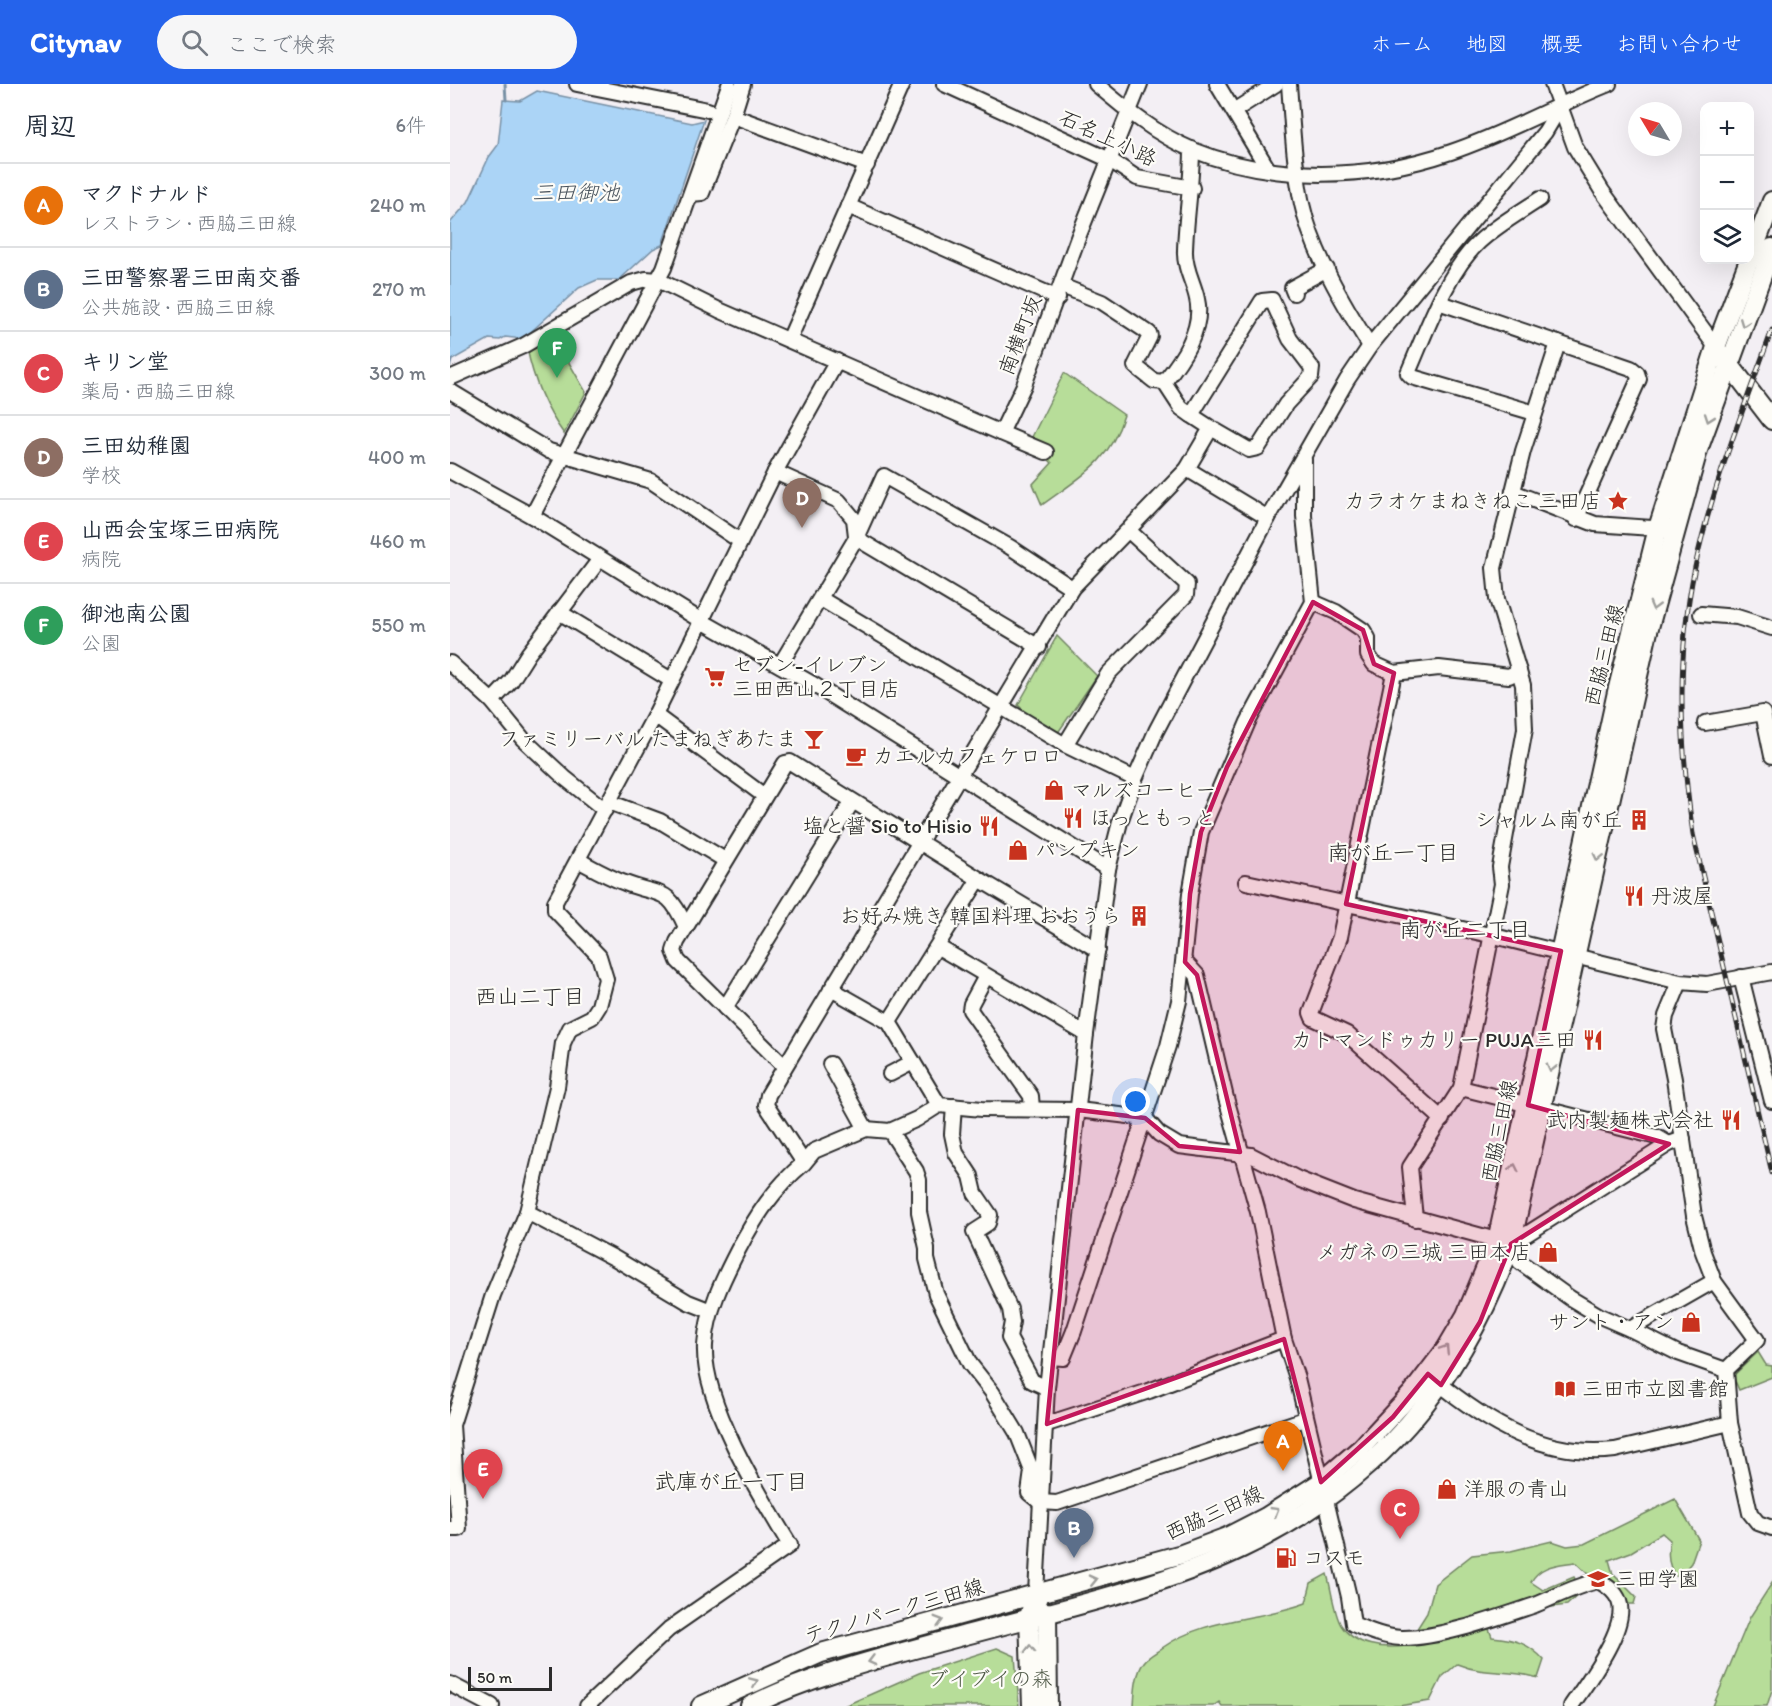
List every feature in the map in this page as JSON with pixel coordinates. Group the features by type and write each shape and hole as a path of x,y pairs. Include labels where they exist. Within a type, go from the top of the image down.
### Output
{"main road":[{"name":"西脇三田線","path":"1754,246 1772,201"},
{"name":"西脇三田線","path":"1666,529 1772,248"},
{"name":"西脇三田線","path":"1038,1615 1150,1582 1230,1553 1281,1529 1325,1502 1394,1439 1434,1380 1504,1243 1569,954 1617,692 1666,529 1716,347 1747,264"},
{"path":"1716,347 1772,420"},
{"name":"西脇三田線","path":"1036,1593 1111,1575 1227,1537 1266,1517 1321,1482 1434,1380"},
{"path":"1036,1593 1048,1706"},
{"name":"テクノパーク三田線","path":"701,1706 821,1653 1036,1593"},
{"path":"1032,1706 1038,1615"},
{"name":"テクノパーク三田線","path":"750,1706 855,1665 1038,1615"},
{"path":"769,1706 813,1680"}],"street":[{"path":"577,84 708,110"},
{"path":"691,194 702,193 733,116 736,84"},
{"path":"532,516 658,280 691,194 702,155 736,84"},
{"path":"789,340 902,84"},
{"name":"石名上小路","path":"944,84 1110,160 1145,182 1192,188"},
{"path":"1096,84 1129,112 1192,149 1226,161 1297,174 1380,171 1453,152 1609,84"},
{"name":"南横町坂","path":"1001,433 1024,385 1060,292 1079,234 1140,84"},
{"path":"1217,84 1235,110 1268,169"},
{"path":"1235,110 1276,84"},
{"path":"1289,84 1297,174 1308,223 1327,269 1351,316 1370,346"},
{"path":"1552,84 1575,147 1602,191 1716,347"},
{"path":"1036,1593 1040,1502 1047,1424 1047,1388 1086,1034 1108,869 1135,778 1156,731 1269,518 1347,380 1370,346 1491,201 1545,132 1560,107"},
{"path":"733,116 867,165"},
{"path":"1164,382 1179,363 1196,328 1198,301 1189,278 1184,252 1192,188 1192,149"},
{"path":"1535,413 1412,377 1408,373 1456,272 1476,244 1540,200"},
{"path":"848,206 1060,292 1102,302 1149,333 1150,336 1135,366 1154,381 1164,382"},
{"path":"1294,294 1292,288 1327,269"},
{"path":"450,378 531,341 631,283 646,279 658,280 1046,452"},
{"path":"1164,382 1181,408 1191,415 1211,428 1249,450 1258,448 1286,404 1311,377 1311,368 1290,339 1272,300 1262,301 1191,415"},
{"path":"1440,303 1631,368 1637,373 1639,379 1576,519"},
{"path":"1415,1219 1410,1167 1461,1088 1490,934 1502,884 1500,867 1525,729 1523,685 1497,599 1494,568 1535,413 1558,343"},
{"path":"450,1529 459,1529 452,1425 493,1295 527,1212 557,1087 563,1043 570,1028 592,1017 598,1006 606,979 599,956 555,910 555,902 655,716 700,620 775,472 837,361"},
{"path":"450,391 549,452 566,454 651,481 740,541"},
{"path":"804,1163 766,1105 768,1095 784,1066 1039,647 1072,588 1187,469 1211,428"},
{"path":"1051,1357 1063,1358 1145,1118 1174,1023 1185,962 1190,894 1201,832 1248,722 1313,602 1304,516 1305,457"},
{"path":"1187,469 1269,518"},
{"path":"450,471 532,516 700,620 780,665 961,775 1108,869"},
{"path":"775,472 839,501 854,519 856,538"},
{"path":"780,665 856,538 884,476 1010,547 1072,588"},
{"path":"1513,492 1541,501 1576,519 1595,524 1666,529"},
{"path":"1065,745 1108,674 1186,595 1187,584 1129,531"},
{"path":"856,538 1039,647"},
{"path":"492,701 511,681 559,612 600,559"},
{"path":"821,599 1065,745 1135,778"},
{"path":"1313,602 1336,612 1363,630 1368,638 1368,655 1374,664 1394,673 1439,668 1509,676 1519,671"},
{"path":"559,612 671,680"},
{"path":"1701,614 1737,617 1772,628"},
{"path":"450,663 492,701 540,755 607,806 660,821 725,860"},
{"path":"1394,673 1340,938 1311,1013 1313,1017 1347,1034 1442,1119"},
{"path":"1705,723 1768,711 1772,756"},
{"path":"655,716 764,795"},
{"path":"784,1066 678,961 674,951 725,860 785,763 790,762 1098,951"},
{"path":"725,1008 852,802"},
{"path":"578,860 627,885 656,891 669,898 677,907 686,927"},
{"path":"889,1022 979,879"},
{"path":"1246,882 1490,934 1680,982 1707,984 1772,972"},
{"path":"938,947 1086,1034"},
{"path":"1185,962 1197,975 1240,1152 1258,1212 1284,1339 1297,1378 1349,1597 1353,1624 1374,1634 1402,1638 1436,1635 1535,1605 1599,1581 1612,1589 1620,1603 1618,1621 1611,1643 1571,1706"},
{"path":"986,976 970,1010 1030,1096 1032,1109"},
{"path":"1741,977 1766,1052 1772,1101"},
{"path":"1680,982 1666,1016 1664,1029 1694,1216 1703,1252 1714,1281 1757,1340 1726,1370"},
{"path":"831,988 889,1022 939,1105"},
{"path":"890,1074 913,1062"},
{"path":"830,1064 866,1129"},
{"path":"1461,1088 1657,1137 1669,1144"},
{"path":"586,1706 669,1629 790,1545 747,1476 709,1380 705,1346 711,1311 728,1270 762,1206 814,1151 866,1129 890,1131 917,1119 939,1105 1078,1110 1145,1118 1159,1134 1179,1146 1240,1152 1353,1201 1504,1243 1520,1262 1570,1298 1600,1316 1678,1353 1726,1370"},
{"path":"954,1106 952,1134 956,1153 971,1176 975,1193 990,1215 988,1222 974,1232 1010,1309 1012,1322 1009,1338 1032,1381 1047,1388"},
{"path":"890,1131 916,1171 919,1180 919,1212 936,1294 970,1364 992,1392 1017,1433 1032,1471 1029,1494 1040,1502 1057,1503 1305,1419"},
{"path":"1504,1243 1669,1144 1683,1139"},
{"path":"527,1212 616,1259 688,1302 711,1311"},
{"path":"1630,1329 1714,1281"},
{"path":"1047,1424 1149,1391 1284,1339"},
{"path":"1726,1370 1730,1422 1750,1513 1758,1523 1772,1528"},
{"path":"1434,1380 1461,1400 1525,1439 1566,1449 1596,1452 1615,1449 1730,1422"},
{"path":"450,1684 492,1706"}],"highlighted area":[{"path":"1313,602 1363,630 1374,664 1394,673 1346,904 1561,951 1528,1105 1669,1144 1511,1244 1480,1322 1441,1385 1428,1374 1393,1417 1321,1482 1284,1339 1047,1424 1078,1110 1145,1118 1179,1146 1240,1152 1197,975 1185,962 1190,894 1201,832 1227,767"}],"green space":[{"path":"553,335 586,392 564,434 541,392 527,348"},
{"path":"1064,373 1124,415 1110,446 1092,468 1042,505 1033,484 1052,463 1030,441"},
{"path":"1057,636 1097,676 1057,734 1021,714 1023,710 1018,705"},
{"path":"1758,1352 1766,1365 1772,1366 1772,1377 1739,1390 1733,1376"},
{"path":"1675,1499 1699,1540 1691,1563 1678,1578 1669,1560 1670,1540 1662,1533 1631,1552 1609,1560 1613,1574 1636,1597 1634,1604 1627,1604 1622,1594 1598,1575 1589,1575 1575,1562 1562,1564 1544,1569 1531,1582 1543,1590 1574,1577 1581,1592 1567,1605 1536,1609 1489,1629 1492,1637 1521,1643 1544,1660 1538,1678 1478,1670 1457,1664 1442,1677 1430,1701 1399,1706 1222,1706 1219,1702 1213,1706 1134,1706 1139,1672 1144,1662 1153,1654 1196,1630 1306,1603 1311,1583 1327,1574 1336,1614 1347,1632 1361,1642 1388,1647 1406,1646 1427,1613 1435,1584 1472,1555 1511,1551 1552,1541 1567,1546 1584,1544"},
{"path":"1772,1583 1772,1690 1767,1706 1713,1706 1750,1617"},
{"name":"ブイブイの森","path":"997,1648 1015,1656 1019,1706 844,1706 919,1673"}],"water":[{"name":"三田御池","path":"537,91 692,123 704,120 662,245 653,249 619,280 597,280 579,288 523,339 505,337 500,340 489,339 452,360 450,367 450,223 468,202 489,157 498,145 503,100 520,101"}],"waterway":[{"path":"505,84 506,100"}],"railway":[{"path":"1772,330 1729,448 1702,537 1689,600 1682,700 1685,767 1693,834 1772,1173"}],"place":[{"name":"御池南公園","path":"557,378"},
{"name":"カラオケまねきねこ 三田店","path":"1618,501"},
{"name":"三田幼稚園","path":"802,528"},
{"name":"セブン-イレブン 三田西山２丁目店","path":"715,677"},
{"name":"ファミリーバル たまねぎあたま","path":"814,739"},
{"name":"カエルカフェケロロ","path":"856,756"},
{"name":"マルズコーヒー","path":"1054,790"},
{"name":"ほっともっと","path":"1073,818"},
{"name":"シャルム南が丘","path":"1639,820"},
{"name":"塩と醤 Sio to Hisio","path":"989,826"},
{"name":"パンプキン","path":"1018,850"},
{"name":"丹波屋","path":"1634,896"},
{"name":"お好み焼き 韓国料理 おおうら","path":"1139,916"},
{"name":"カトマンドゥカリー PUJA三田","path":"1593,1040"},
{"name":"武内製麺株式会社","path":"1731,1120"},
{"name":"メガネの三城 三田本店","path":"1548,1252"},
{"name":"サント・アン","path":"1691,1322"},
{"name":"三田市立図書館","path":"1565,1389"},
{"name":"マクドナルド","path":"1283,1471"},
{"name":"洋服の青山","path":"1447,1489"},
{"name":"山西会宝塚三田病院","path":"483,1499"},
{"name":"キリン堂","path":"1400,1539"},
{"name":"三田警察署三田南交番","path":"1074,1558"},
{"name":"コスモ","path":"1286,1558"},
{"name":"三田学園","path":"1598,1579"}],"district":[{"name":"南が丘一丁目","path":"1393,852"},
{"name":"南が丘二丁目","path":"1465,929"},
{"name":"西山二丁目","path":"530,996"},
{"name":"武庫が丘一丁目","path":"731,1481"}]}
